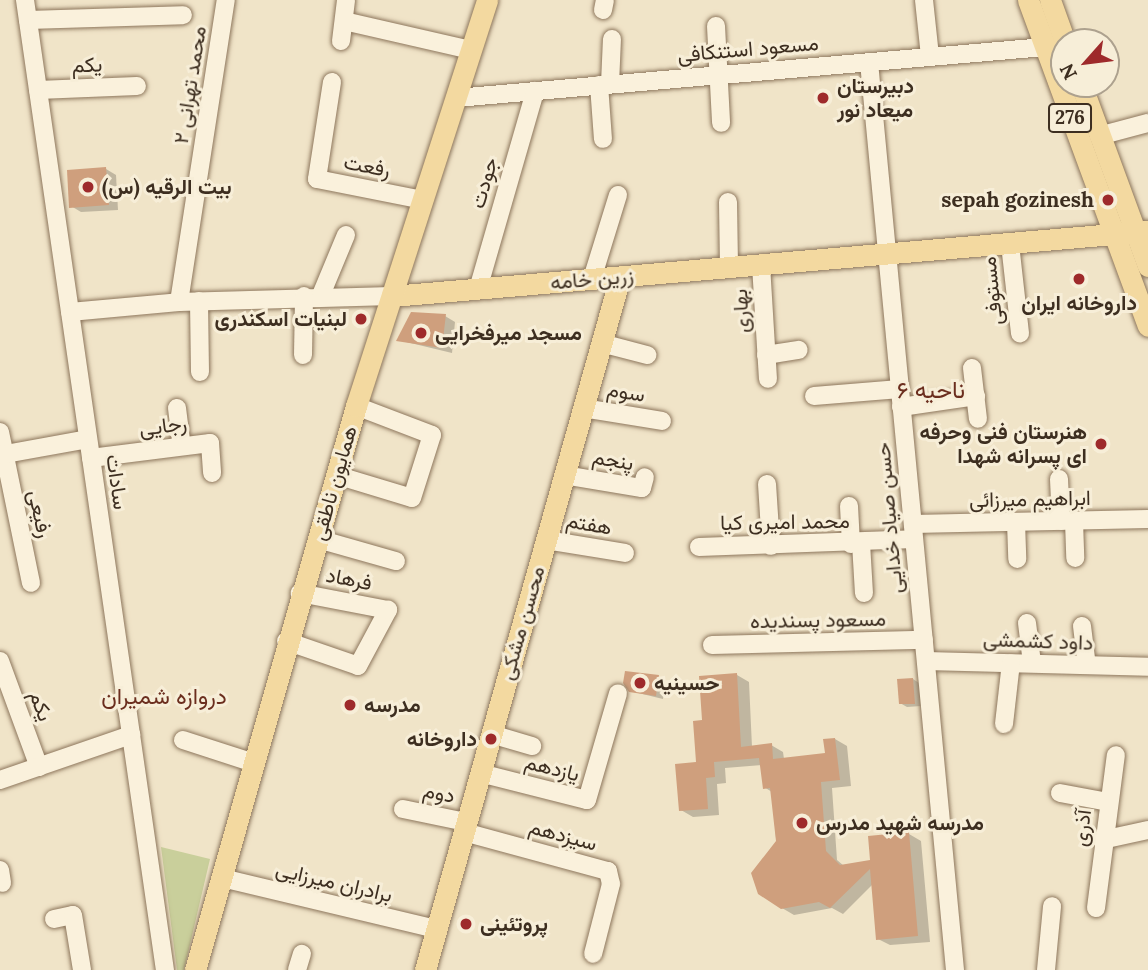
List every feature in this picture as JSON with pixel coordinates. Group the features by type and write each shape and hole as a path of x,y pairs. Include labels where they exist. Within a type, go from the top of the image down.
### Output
{"main road":[{"name":"همایون ناطقی","path":"195,970 222,878 251,762 356,406 487,0"},
{"name":"276","path":"1028,0 1050,36"},
{"name":"276","path":"1050,0 1053,28"},
{"name":"276","path":"1071,98 1113,235 1148,326"},
{"name":"276","path":"1086,98 1142,231 1148,266"},
{"name":"زرین خامه","path":"392,296 1142,231"},
{"name":"محسن مشکی","path":"425,970 620,277"}],"street":[{"name":"سادات","path":"25,0 165,970"},
{"name":"محمد تهرانی ۲","path":"178,302 226,0"},
{"path":"341,41 346,0"},
{"path":"924,0 930,57"},
{"path":"28,20 183,15"},
{"path":"344,21 471,50"},
{"path":"716,26 721,123"},
{"path":"603,139 605,85 612,39"},
{"name":"مسعود استنکافی","path":"456,98 1050,45"},
{"name":"حسن صیاد خدایی","path":"869,62 956,970"},
{"name":"رفعت","path":"332,82 317,179 423,200"},
{"name":"یکم","path":"38,90 137,86"},
{"name":"جودت","path":"478,289 536,91"},
{"path":"1100,136 1148,123"},
{"path":"592,279 618,195"},
{"path":"728,202 729,267"},
{"path":"303,355 312,296 346,235"},
{"name":"مستوفی","path":"1010,244 1020,333"},
{"name":"بهاری","path":"761,265 768,379"},
{"name":"زرین خامه","path":"70,312 178,302 312,296 392,296"},
{"path":"199,301 200,372"},
{"path":"601,343 647,355"},
{"name":"بهاری","path":"766,355 799,350"},
{"path":"972,368 978,419"},
{"path":"814,397 900,388"},
{"path":"901,407 976,396"},
{"path":"336,475 412,498 432,435 356,406"},
{"path":"177,408 182,446"},
{"name":"سوم","path":"583,408 662,421"},
{"path":"0,432 2,454 88,439"},
{"name":"رجایی","path":"91,458 209,443 212,473"},
{"name":"رفیعی","path":"2,454 31,583"},
{"name":"پنجم","path":"564,475 642,488 645,477"},
{"path":"1059,479 1074,558"},
{"path":"767,484 771,546"},
{"path":"849,506 864,593"},
{"name":"ابراهیم میرزائی","path":"914,532 1016,522 1148,519"},
{"path":"1016,522 1017,559"},
{"name":"محمد امیری کیا","path":"699,547 856,544 914,532"},
{"path":"318,539 396,561"},
{"name":"هفتم","path":"546,540 625,554"},
{"name":"فرهاد","path":"286,641 358,666 388,610 300,593"},
{"path":"1027,623 1032,663"},
{"path":"1082,626 1087,665"},
{"name":"مسعود پسندیده","path":"712,645 924,640"},
{"name":"یکم","path":"0,661 39,766"},
{"name":"داود کشمشی","path":"926,661 1148,667"},
{"path":"1004,724 1011,663"},
{"name":"یازدهم","path":"480,773 587,800 618,693"},
{"path":"491,734 532,746"},
{"path":"0,780 131,735"},
{"path":"183,740 251,762"},
{"name":"آذری","path":"1096,908 1102,840 1116,755"},
{"path":"1060,793 1108,802"},
{"name":"دوم","path":"403,809 465,827"},
{"name":"سیزدهم","path":"465,827 608,871 611,884 593,954"},
{"path":"1102,840 1148,830"},
{"name":"برادران میرزایی","path":"222,878 436,929"},
{"path":"1046,970 1052,906"},
{"path":"54,919 73,915 82,970"}],"green space":[{"path":"161,847 210,859 184,970 177,970"}],"building":[{"name":"بیت الرقیه (س)","path":"106,167 109,205 69,208 67,170"},
{"name":"مسجد میرفخرایی","path":"411,312 446,314 442,348 396,341"},
{"name":"حسینیه","path":"625,671 659,675 656,696 629,692 623,683"},
{"path":"737,673 741,747 772,743 773,759 825,753 823,739 835,738 840,780 821,782 826,851 840,865 870,860 868,836 909,832 918,936 876,940 870,869 830,908 819,902 781,909 758,894 751,873 776,841 770,788 763,789 759,758 714,762 715,777 706,778 708,809 679,811 675,764 696,762 693,721 702,720 699,676"},
{"path":"913,678 915,704 899,704 897,679"}],"place":[{"name":"دبیرستان میعاد نور","path":"823,98"},
{"name":"بیت الرقیه (س)","path":"88,187"},
{"name":"sepah gozinesh","path":"1108,200"},
{"name":"داروخانه ایران","path":"1079,279"},
{"name":"لبنیات اسکندری","path":"361,319"},
{"name":"مسجد میرفخرایی","path":"421,333"},
{"name":"هنرستان فنی وحرفه ای پسرانه شهدا","path":"1101,444"},
{"name":"حسینیه","path":"640,683"},
{"name":"مدرسه","path":"350,705"},
{"name":"داروخانه","path":"491,739"},
{"name":"مدرسه شهید مدرس","path":"802,823"},
{"name":"پروتئینی","path":"466,924"}],"district":[{"name":"ناحیه ۶","path":"931,390"},
{"name":"دروازه شمیران","path":"164,696"}]}
